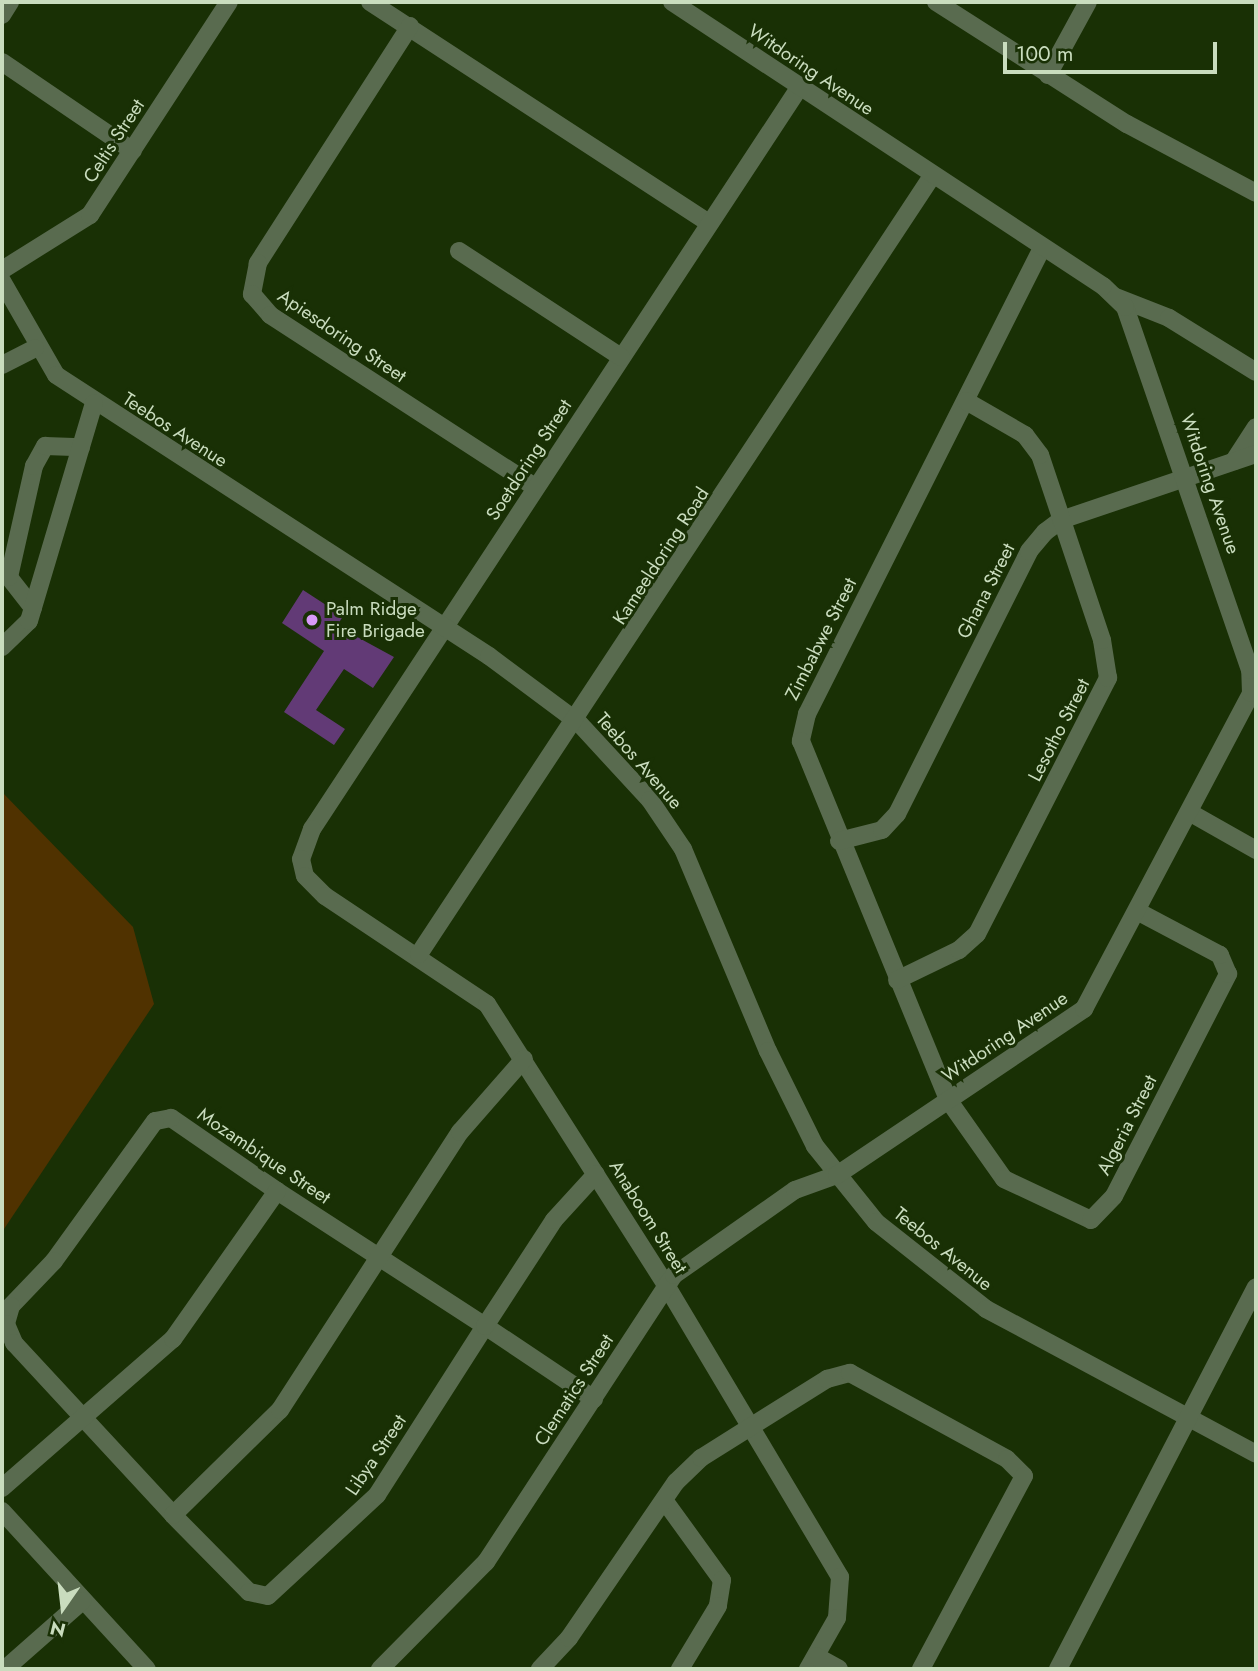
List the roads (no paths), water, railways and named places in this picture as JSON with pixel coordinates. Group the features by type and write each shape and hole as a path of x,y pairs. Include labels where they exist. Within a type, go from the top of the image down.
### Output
{"street":[{"path":"2,15 10,2"},
{"name":"Celtis Street","path":"2,270 82,223 133,152 229,2"},
{"path":"370,2 709,223"},
{"name":"Witdoring Avenue","path":"672,2 1116,297 1131,318 1187,479 1251,683 1246,705 1084,1009 837,1175"},
{"path":"936,2 1048,75 1256,193"},
{"path":"1048,75 1088,2"},
{"name":"Apiesdoring Street","path":"410,26 258,263 252,294 270,316 535,487"},
{"path":"2,62 133,152"},
{"name":"Soetdoring Street","path":"301,859 312,829 799,88"},
{"name":"Kameeldoring Road","path":"419,954 578,722 932,176"},
{"name":"Zimbabwe Street","path":"949,1101 802,751 802,729 1042,248"},
{"path":"459,251 621,357"},
{"name":"Teebos Avenue","path":"2,281 35,348 56,375 94,403 445,628 578,722 650,800 684,849 768,1051 815,1146 876,1223 953,1287 1256,1454"},
{"path":"1116,297 1169,318 1256,372"},
{"path":"4,360 35,348"},
{"name":"Lesotho Street","path":"897,980 976,934 1104,692 1107,661 1033,443 966,401"},
{"path":"2,646 20,635 33,608 94,403"},
{"path":"1234,461 1256,427"},
{"path":"33,608 9,577 34,466 45,446 81,447"},
{"name":"Ghana Street","path":"839,841 891,823 1029,551 1061,520 1256,454"},
{"path":"1189,812 1256,850"},
{"name":"Anaboom Street","path":"301,859 314,887 419,954 487,1004 524,1059 666,1285 840,1577 837,1618 812,1663"},
{"name":"Algeria Street","path":"949,1101 1004,1179 1070,1214 1100,1216 1228,968 1220,955 1137,911"},
{"path":"173,1515 280,1410 460,1132 524,1059"},
{"name":"Mozambique Street","path":"83,1419 14,1343 6,1316 77,1231 155,1121 171,1118 277,1191 594,1399"},
{"name":"Libya Street","path":"83,1419 249,1592 278,1591 377,1495 554,1220 596,1174"},
{"name":"Clematics Street","path":"380,1669 486,1562 666,1285 699,1254 783,1198 837,1175"},
{"path":"2,1488 173,1339 277,1191"},
{"path":"1058,1669 1256,1287"},
{"path":"540,1669 569,1638 664,1500 701,1458 752,1429 827,1379 850,1373 1007,1459 1024,1476 921,1669"},
{"path":"664,1500 723,1587 680,1669"},
{"path":"2,1511 147,1669"},
{"path":"5,1669 82,1601"},
{"path":"812,1663 839,1669"}],"place":[{"name":"Palm Ridge Fire Brigade","path":"312,620"}]}
